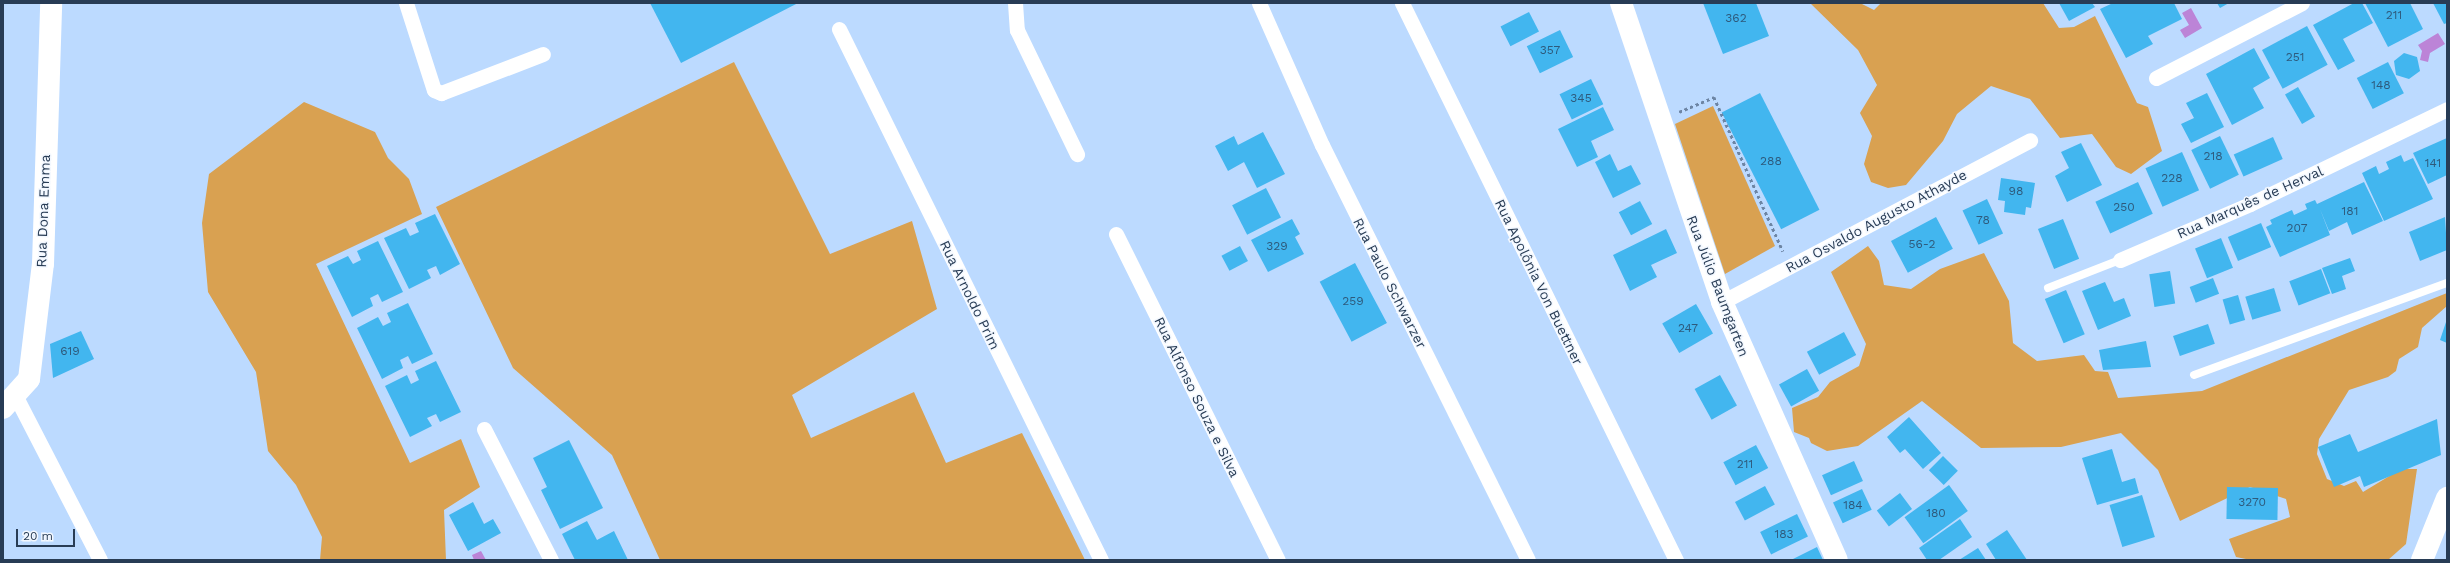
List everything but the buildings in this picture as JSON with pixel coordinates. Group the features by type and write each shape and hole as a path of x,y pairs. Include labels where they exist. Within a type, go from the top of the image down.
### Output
{"street":[{"name":"Rua Dona Emma","path":"9,403 29,379 43,264 51,3"},
{"path":"406,3 434,90 441,93 543,54"},
{"path":"1015,3 1017,30 1077,154"},
{"name":"Rua Paulo Schwarzer","path":"1259,3 1322,145 1528,560"},
{"name":"Rua Apolônia Von Buettner","path":"1402,3 1676,560"},
{"name":"Rua Júlio Baumgarten","path":"1621,3 1722,302 1837,560"},
{"path":"2156,78 2302,3"},
{"name":"Rua Arnoldo Prim","path":"839,29 1101,560"},
{"name":"Rua Marquês de Herval","path":"2120,260 2250,204 2447,109"},
{"name":"Rua Osvaldo Augusto Athayde","path":"1722,302 2030,140"},
{"name":"Rua Alfonso Souza e Silva","path":"1116,234 1278,560"},
{"path":"9,403 100,560"},
{"path":"484,429 551,560"},
{"path":"2422,560 2447,498"}],"lane":[{"name":"Rua Marquês de Herval","path":"2048,288 2120,260"},
{"path":"2194,375 2447,283"}],"path":[{"path":"1661,120 1714,97 1790,266"}],"shaded area":[{"path":"1810,3 1860,3 1874,10 1881,3 2043,3 2059,28 2074,27 2095,16 2137,103 2148,107 2162,151 2131,174 2116,167 2092,134 2060,138 2030,99 1991,86 1957,114 1943,141 1906,185 1888,188 1871,182 1864,164 1872,136 1860,113 1877,85 1858,50"},
{"path":"2191,8 2202,28 2185,38 2180,30 2189,25 2182,13"},
{"path":"2438,33 2445,44 2430,53 2428,62 2420,60 2422,51 2418,45"},
{"path":"734,62 830,254 912,221 937,309 792,395 811,438 914,392 946,463 1022,433 1085,560 660,560 612,455 513,368 436,207"},
{"path":"304,102 375,132 388,158 409,179 422,214 316,264 410,463 461,439 480,487 444,510 446,560 320,560 322,537 296,485 268,451 256,372 208,292 202,223 209,174"},
{"path":"1713,106 1775,246 1725,274 1675,124"},
{"path":"1868,246 1879,261 1884,285 1911,289 1940,269 1984,253 2009,301 2013,343 2037,361 2084,355 2095,371 2108,372 2118,398 2202,391 2447,293 2447,306 2422,328 2418,347 2399,359 2396,371 2388,377 2349,390 2319,439 2317,454 2327,479 2344,486 2356,481 2363,492 2401,469 2417,469 2406,544 2388,560 2251,560 2236,557 2229,539 2290,517 2286,499 2250,487 2180,521 2158,470 2121,433 2061,447 1981,448 1922,401 1858,446 1827,451 1811,443 1809,438 1794,432 1792,408 1818,397 1830,382 1859,366 1866,344 1831,272"},
{"path":"481,551 486,560 474,560 472,555"}]}
